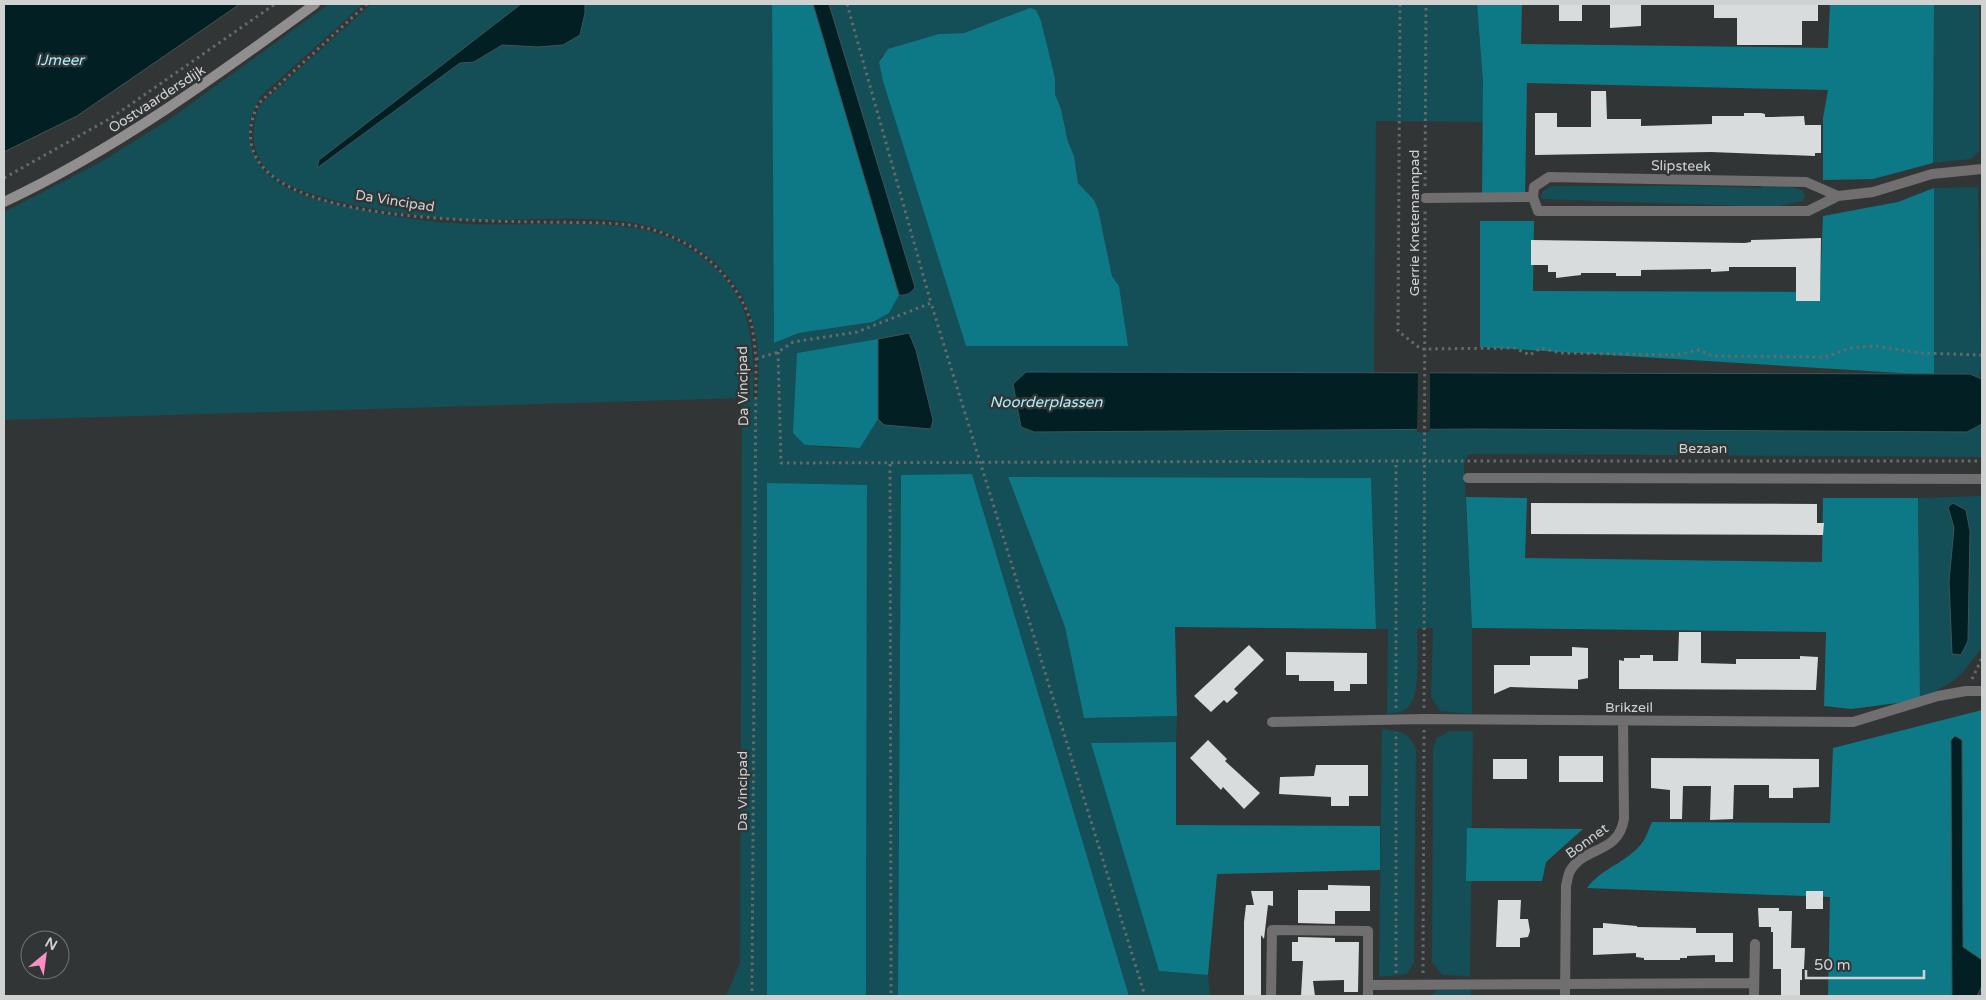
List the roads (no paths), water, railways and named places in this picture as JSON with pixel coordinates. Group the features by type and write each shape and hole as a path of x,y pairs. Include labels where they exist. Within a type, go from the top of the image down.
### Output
{"main road":[{"name":"Oostvaardersdijk","path":"4,202 94,155 206,84 315,4"}],"street":[{"path":"1425,198 1533,197 1538,211 1808,212 1838,196 1873,192 1932,174 1982,170"},
{"name":"Slipsteek","path":"1533,197 1534,187 1549,177 1806,182 1838,196"},
{"path":"1468,478 1982,479"},
{"name":"Brikzeil","path":"1272,722 1424,719 1853,722 1938,696 1966,691 1982,691"},
{"name":"Bonnet","path":"1565,996 1566,886 1570,871 1582,858 1618,838 1622,831 1624,819 1623,721"},
{"path":"1271,996 1272,930 1368,931 1368,996"},
{"path":"1754,996 1755,944"},
{"path":"1368,984 1754,983"}],"water":[{"name":"IJmeer","path":"4,4 240,4 77,116 4,152"},
{"path":"521,4 585,4 580,35 563,45 538,47 502,45 474,62 460,63 317,168 319,160"},
{"path":"813,4 829,4 915,287 906,294 899,295"},
{"path":"909,333 916,350 933,420 931,429 884,425 878,419 878,339"},
{"name":"Noorderplassen","path":"1026,372 1970,374 1982,379 1982,424 1967,432 1477,429 1034,432 1021,427 1013,384"},
{"path":"1953,503 1966,510 1970,531 1968,641 1961,655 1952,654 1949,581 1954,528 1948,507"},
{"path":"1955,736 1962,740 1963,947 1982,960 1982,986 1977,996 1952,996 1951,740"}]}
